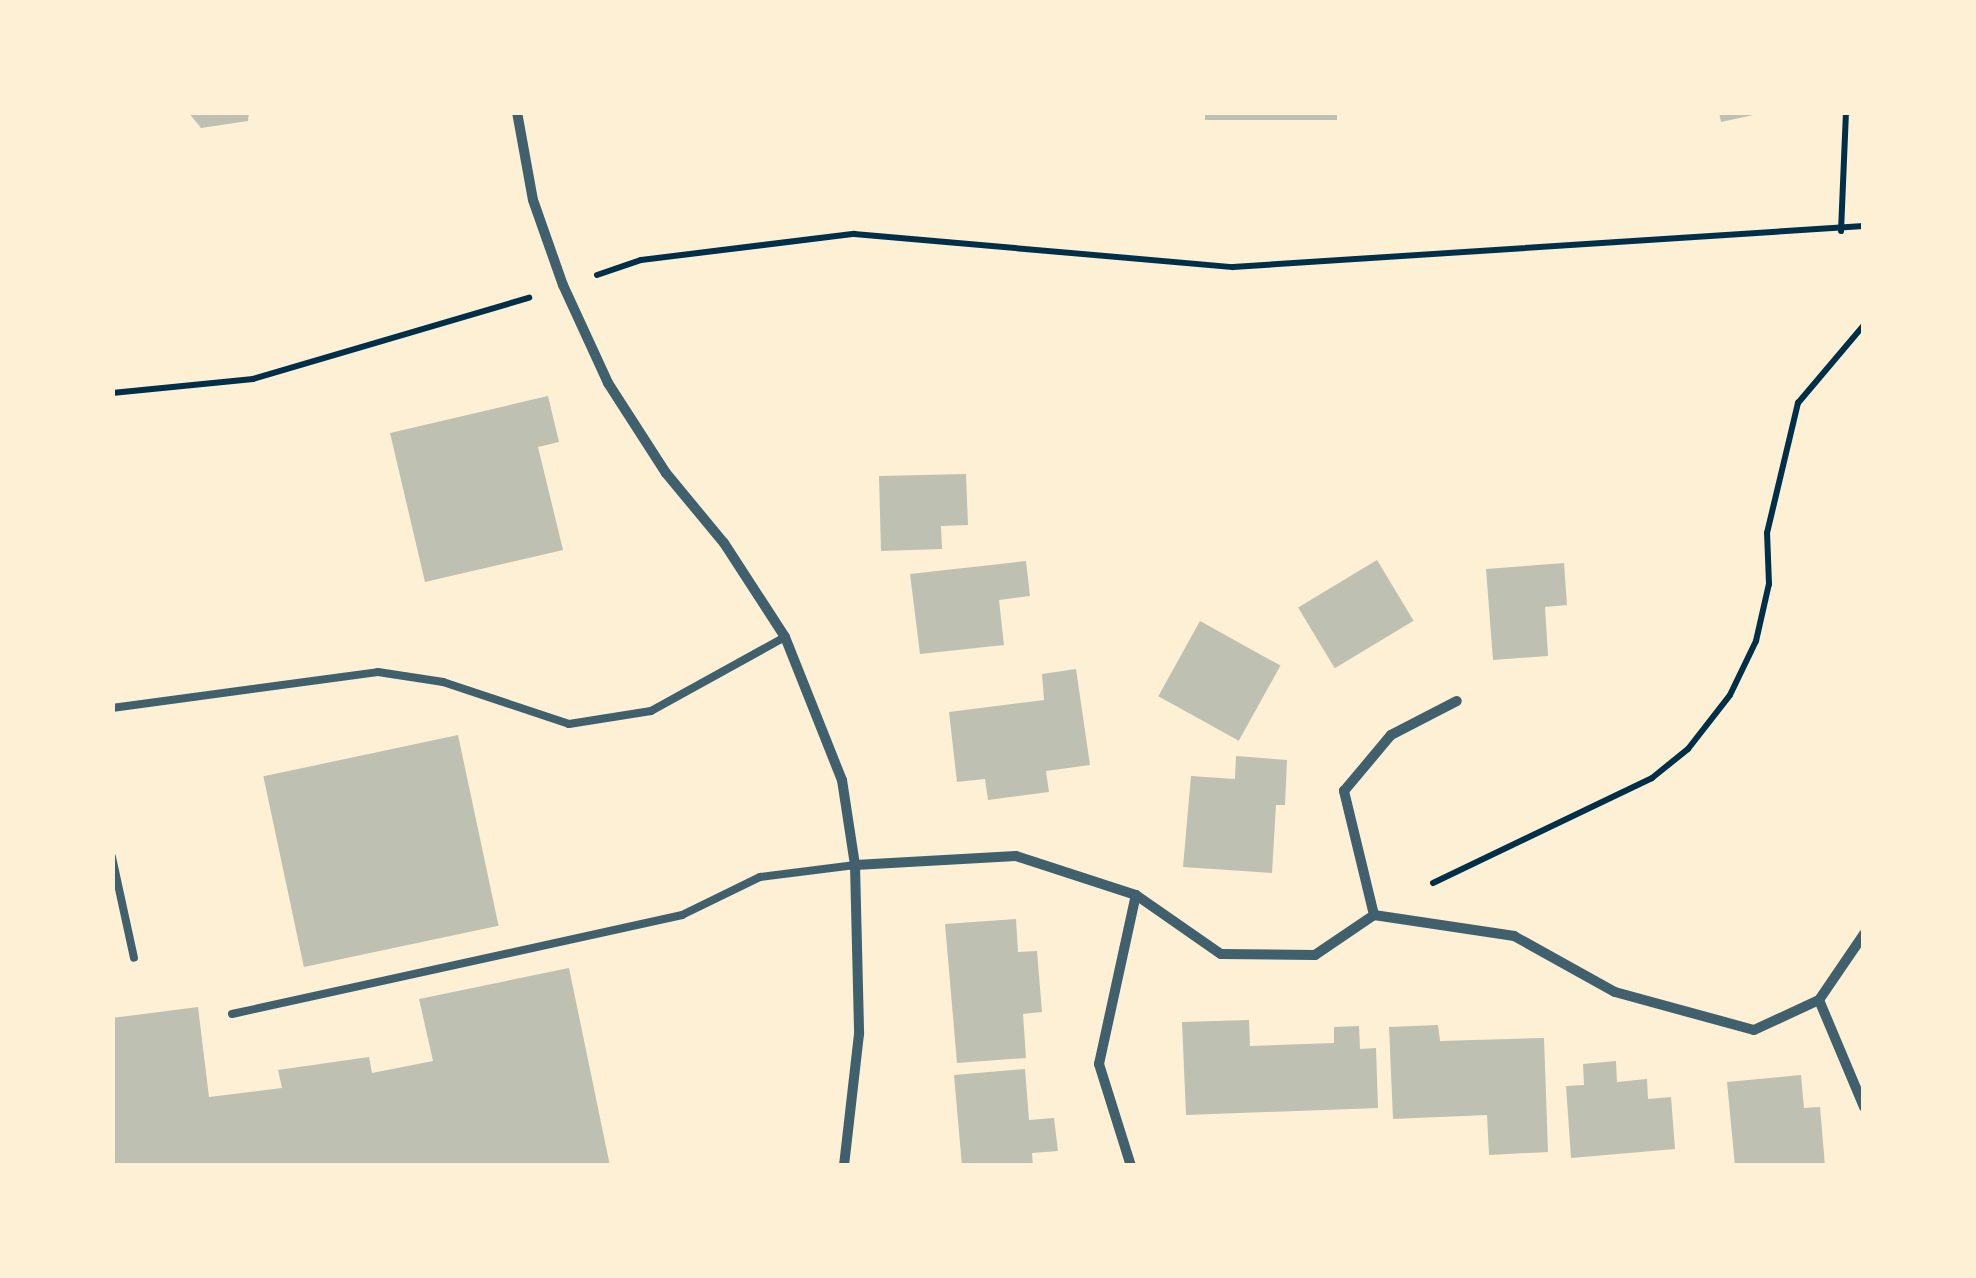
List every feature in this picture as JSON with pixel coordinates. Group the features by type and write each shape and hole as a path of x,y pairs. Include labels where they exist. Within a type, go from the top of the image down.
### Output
{"street":[{"path":"517,112 533,200 563,286 608,383 666,473 724,542 785,637 842,780 855,865 859,1034 844,1166"},
{"path":"1374,915 1344,792 1391,735 1457,701"},
{"path":"855,865 1016,856 1136,895 1221,954 1315,955 1374,915 1514,936 1615,992 1754,1030 1819,1000 1864,934"},
{"path":"1131,1166 1099,1064 1136,895"},
{"path":"1819,1000 1864,1107"}],"lane":[{"path":"112,708 378,672 442,682 569,724 652,711 785,637"},
{"path":"112,857 134,958"},
{"path":"232,1014 682,915 760,876 855,865"}],"path":[{"path":"1841,231 1846,112"},
{"path":"112,393 253,379 491,313 641,260 854,234 1232,268 1841,231 1864,226"},
{"path":"1374,915 1474,861 1568,822 1652,778 1688,749 1730,695 1756,642 1769,584 1767,533 1798,402 1864,325"}],"building":[{"path":"188,112 249,112 248,121 201,128"},
{"path":"1205,112 1337,112 1337,120 1205,120"},
{"path":"1719,112 1758,112 1758,114 1721,122"},
{"path":"548,396 559,442 538,447 563,550 425,582 390,433"},
{"path":"966,474 968,525 941,526 942,549 881,551 879,476"},
{"path":"1377,560 1414,621 1335,668 1298,607"},
{"path":"1026,561 1030,596 999,600 1004,645 920,654 910,574"},
{"path":"1564,563 1567,605 1545,607 1548,656 1493,660 1486,569"},
{"path":"1200,621 1280,666 1239,741 1158,696"},
{"path":"1076,669 1090,765 1046,771 1049,792 988,800 985,779 957,782 949,712 1044,700 1042,674"},
{"path":"458,735 499,926 304,967 263,776"},
{"path":"1236,756 1287,760 1285,805 1276,805 1272,873 1183,867 1191,776 1235,779"},
{"path":"1016,919 1018,952 1037,951 1042,1012 1023,1014 1026,1058 957,1063 945,924"},
{"path":"569,968 610,1166 112,1166 112,1018 198,1007 209,1097 282,1088 278,1070 369,1057 372,1073 433,1061 419,999"},
{"path":"1249,1020 1250,1046 1334,1043 1334,1027 1359,1026 1360,1049 1376,1048 1378,1108 1186,1115 1182,1022"},
{"path":"1438,1025 1440,1041 1544,1038 1548,1152 1489,1155 1487,1115 1393,1119 1389,1027"},
{"path":"1616,1061 1617,1082 1647,1079 1648,1099 1671,1097 1675,1149 1571,1158 1566,1086 1584,1085 1583,1064"},
{"path":"1025,1069 1029,1120 1054,1118 1058,1151 1032,1153 1033,1166 962,1166 954,1075"},
{"path":"1801,1075 1804,1108 1820,1107 1825,1166 1735,1166 1727,1082"}]}
